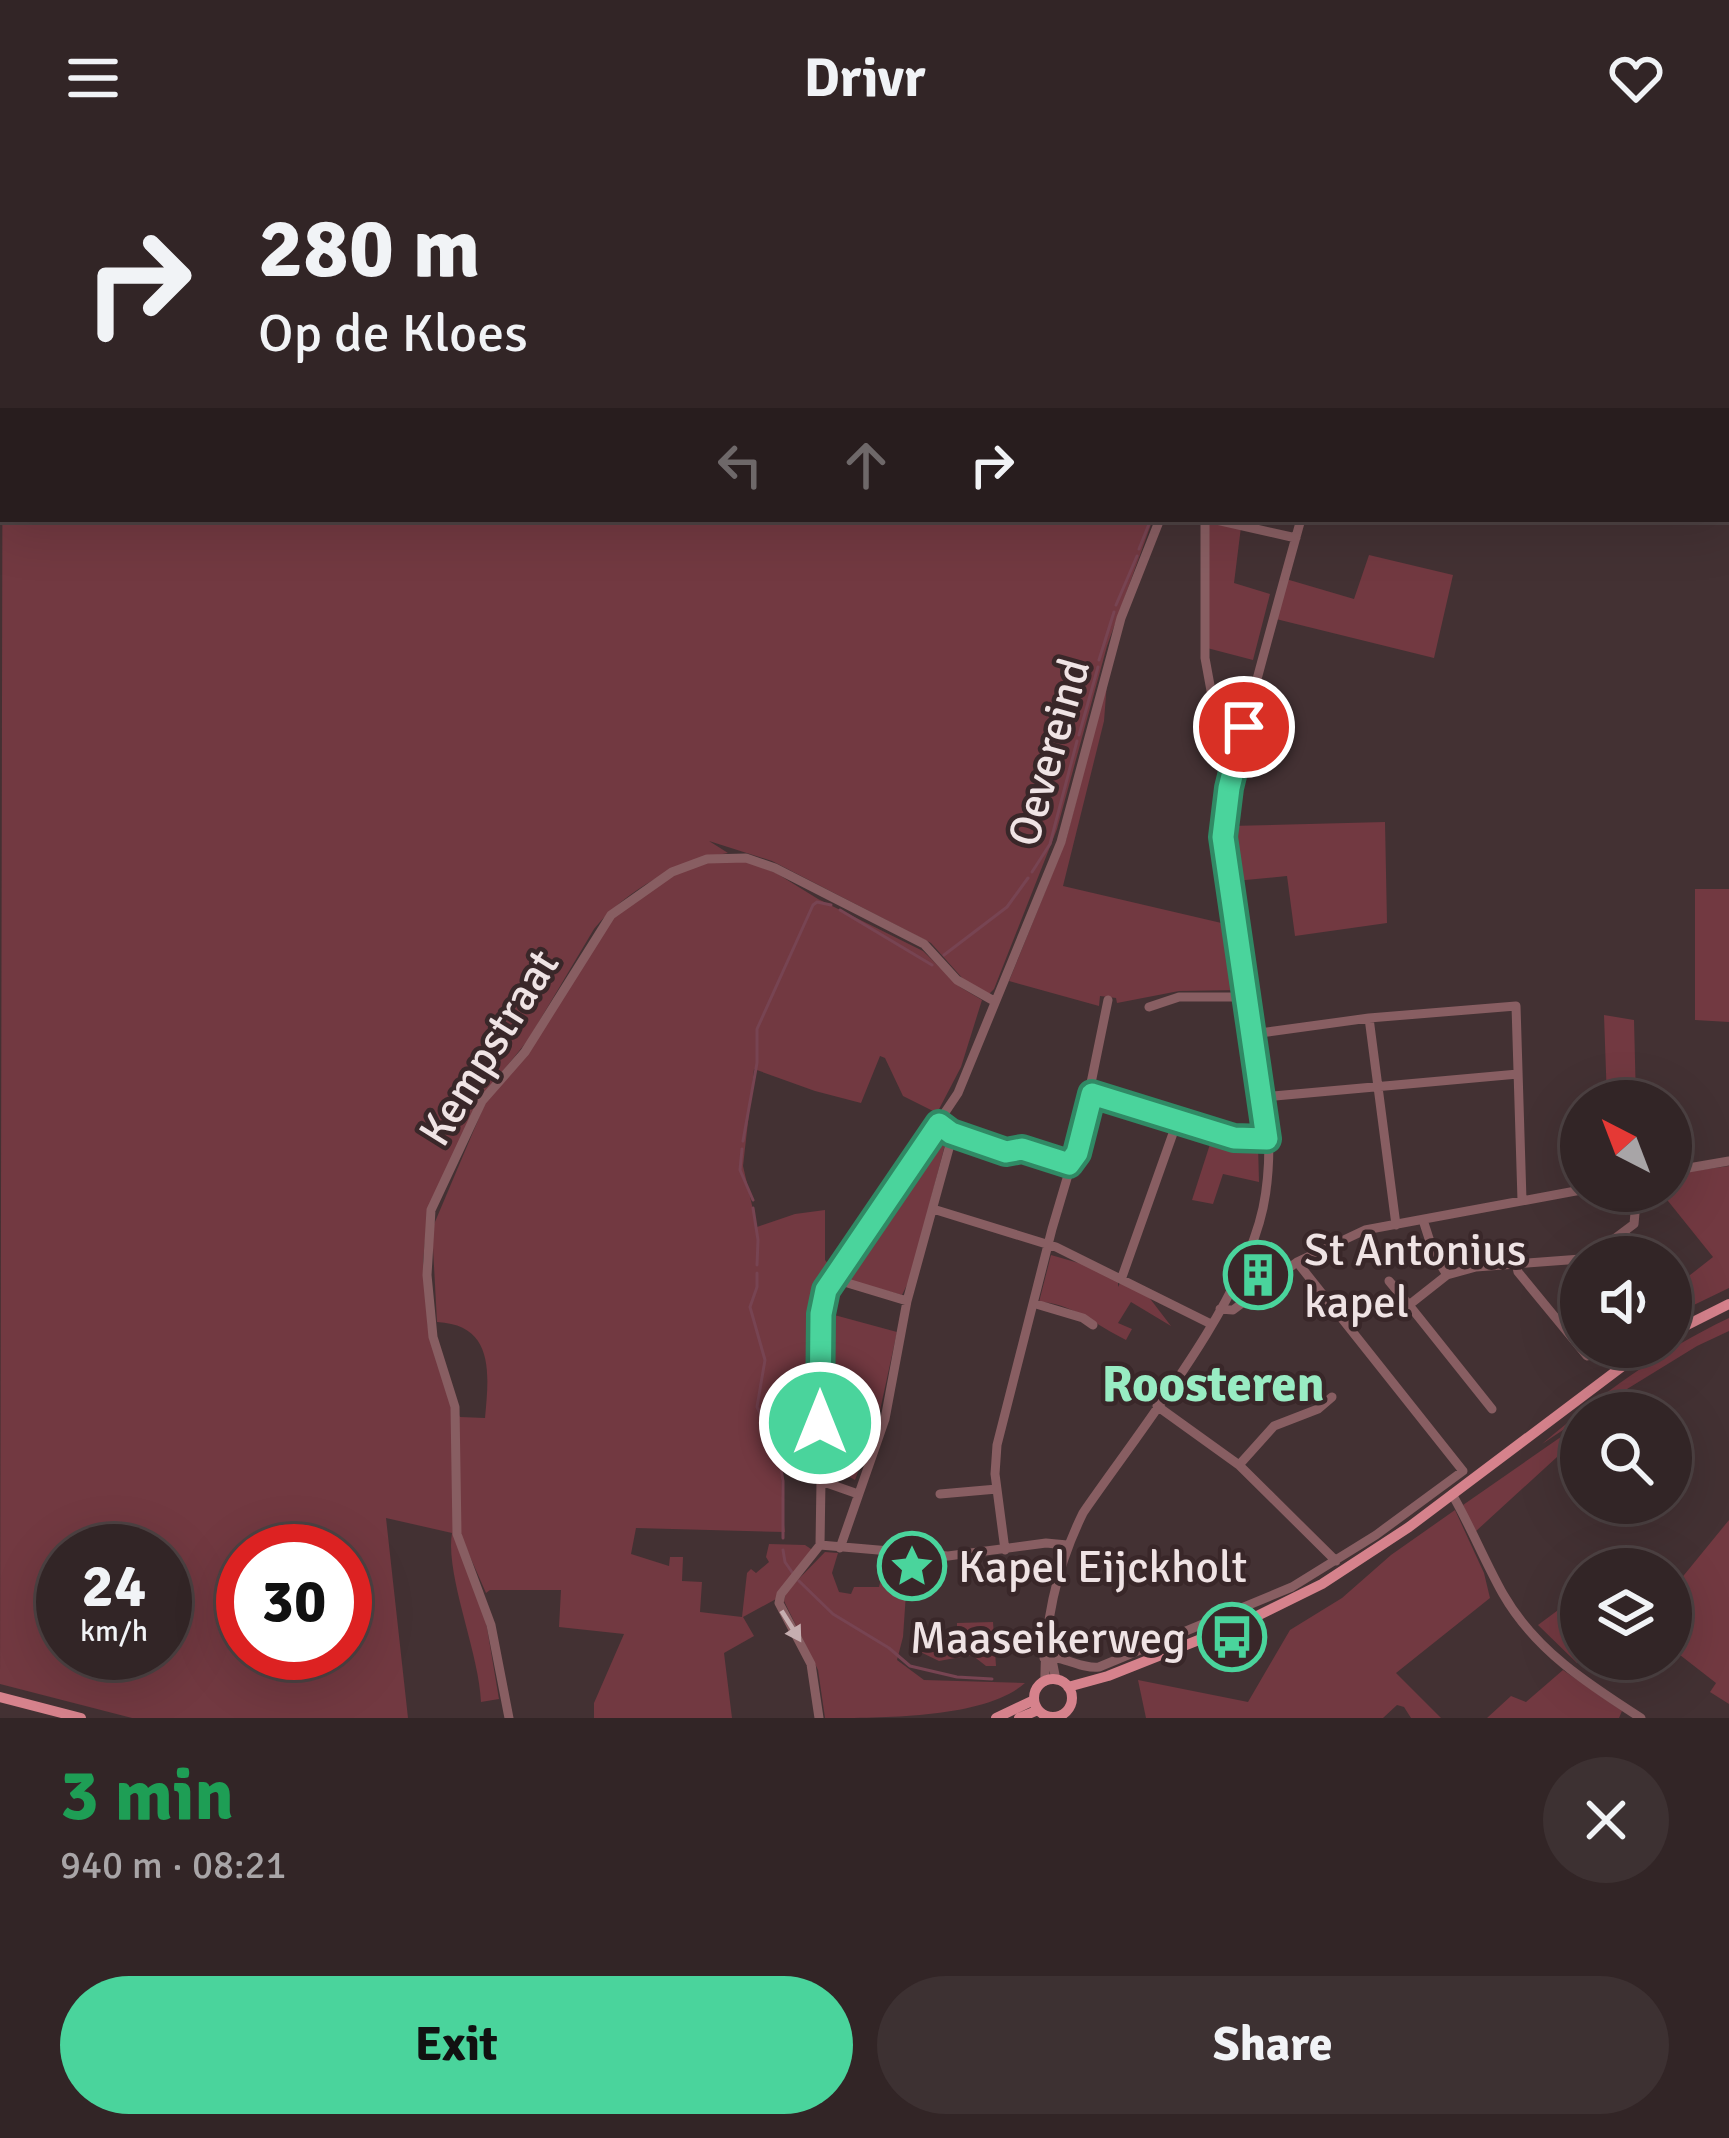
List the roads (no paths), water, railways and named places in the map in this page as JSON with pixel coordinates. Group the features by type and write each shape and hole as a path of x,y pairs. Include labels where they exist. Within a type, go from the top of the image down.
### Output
{"main road":[{"path":"1692,1322 1729,1304"},
{"path":"1036,1705 1036,1689 1108,1676 1303,1594 1388,1541 1620,1368"},
{"path":"995,1718 1036,1705 1056,1717 1070,1706 1060,1686"},
{"path":"0,1697 81,1718"},
{"path":"1019,1718 1036,1705"}],"street":[{"name":"Oevereind","path":"831,1278 958,1093 1061,842 1121,618 1159,522"},
{"path":"1209,522 1205,658 1229,788"},
{"path":"1223,522 1296,538"},
{"path":"1060,1686 1047,1645 1052,1598 1067,1545 1083,1513 1220,1309 1247,1257 1266,1187 1264,1097 1223,837 1229,788 1300,522"},
{"name":"Kempstraat","path":"509,1718 491,1625 458,1540 455,1407 433,1336 427,1275 431,1210 482,1101 531,1042 611,915 672,872 707,859 746,858 775,868 924,944 957,980 994,1001"},
{"path":"1149,1007 1179,997 1247,998"},
{"path":"1006,1550 997,1489 997,1445 1069,1164 1077,1153 1092,1094 1090,1083 1108,1000"},
{"path":"1253,1034 1516,1006 1522,1200"},
{"path":"1370,1018 1396,1225"},
{"path":"1264,1097 1518,1074"},
{"path":"1092,1094 1234,1138 1267,1139"},
{"path":"1122,1276 1177,1122"},
{"path":"939,1124 951,1133 1006,1152 1022,1149 1069,1164"},
{"path":"840,1548 885,1419 908,1301 951,1133"},
{"path":"1692,1167 1729,1161"},
{"path":"1220,1309 1233,1310 1282,1272 1336,1241 1560,1194"},
{"path":"933,1209 1050,1245 1122,1276 1211,1324"},
{"path":"1620,1236 1637,1212"},
{"path":"1423,1220 1447,1275"},
{"path":"1247,1257 1282,1272"},
{"path":"1409,1305 1447,1275 1560,1260"},
{"path":"1048,1658 1099,1667 1269,1599 1336,1561 1463,1471 1297,1262"},
{"path":"1516,1263 1518,1272 1560,1323"},
{"path":"819,1718 812,1664 779,1604 781,1594 820,1545 821,1314 831,1278 908,1301"},
{"path":"1389,1281 1492,1409"},
{"path":"1036,1304 1094,1325"},
{"path":"1239,1465 1274,1426 1318,1409 1332,1397"},
{"path":"1157,1406 1239,1465 1336,1561"},
{"path":"820,1481 858,1493"},
{"path":"940,1494 997,1489"},
{"path":"1452,1494 1505,1598 1541,1644 1582,1680 1641,1718"},
{"path":"820,1545 920,1556 1067,1545"}],"waterway":[{"path":"1139,549 1150,522"},
{"path":"1116,605 1137,556"},
{"path":"1099,660 1114,612"},
{"path":"1079,735 1098,667"},
{"path":"1032,872 1050,844 1077,741"},
{"path":"944,955 1007,907 1028,878"},
{"path":"743,1141 757,1063 757,1029 813,905 831,905"},
{"path":"840,910 932,965"},
{"path":"742,1149 740,1170 753,1200"},
{"path":"753,1208 757,1265"},
{"path":"757,1273 750,1307 765,1360 757,1407 777,1446 783,1481 783,1538"},
{"path":"783,1550 794,1575"},
{"path":"799,1581 833,1614 910,1666 992,1679"}],"place":[{"name":"St Antonius kapel","path":"1258,1275"},
{"name":"Kapel Eijckholt","path":"912,1566"},
{"name":"Maaseikerweg","path":"1232,1637"}],"district":[{"name":"Roosteren","path":"1213,1383"}]}
